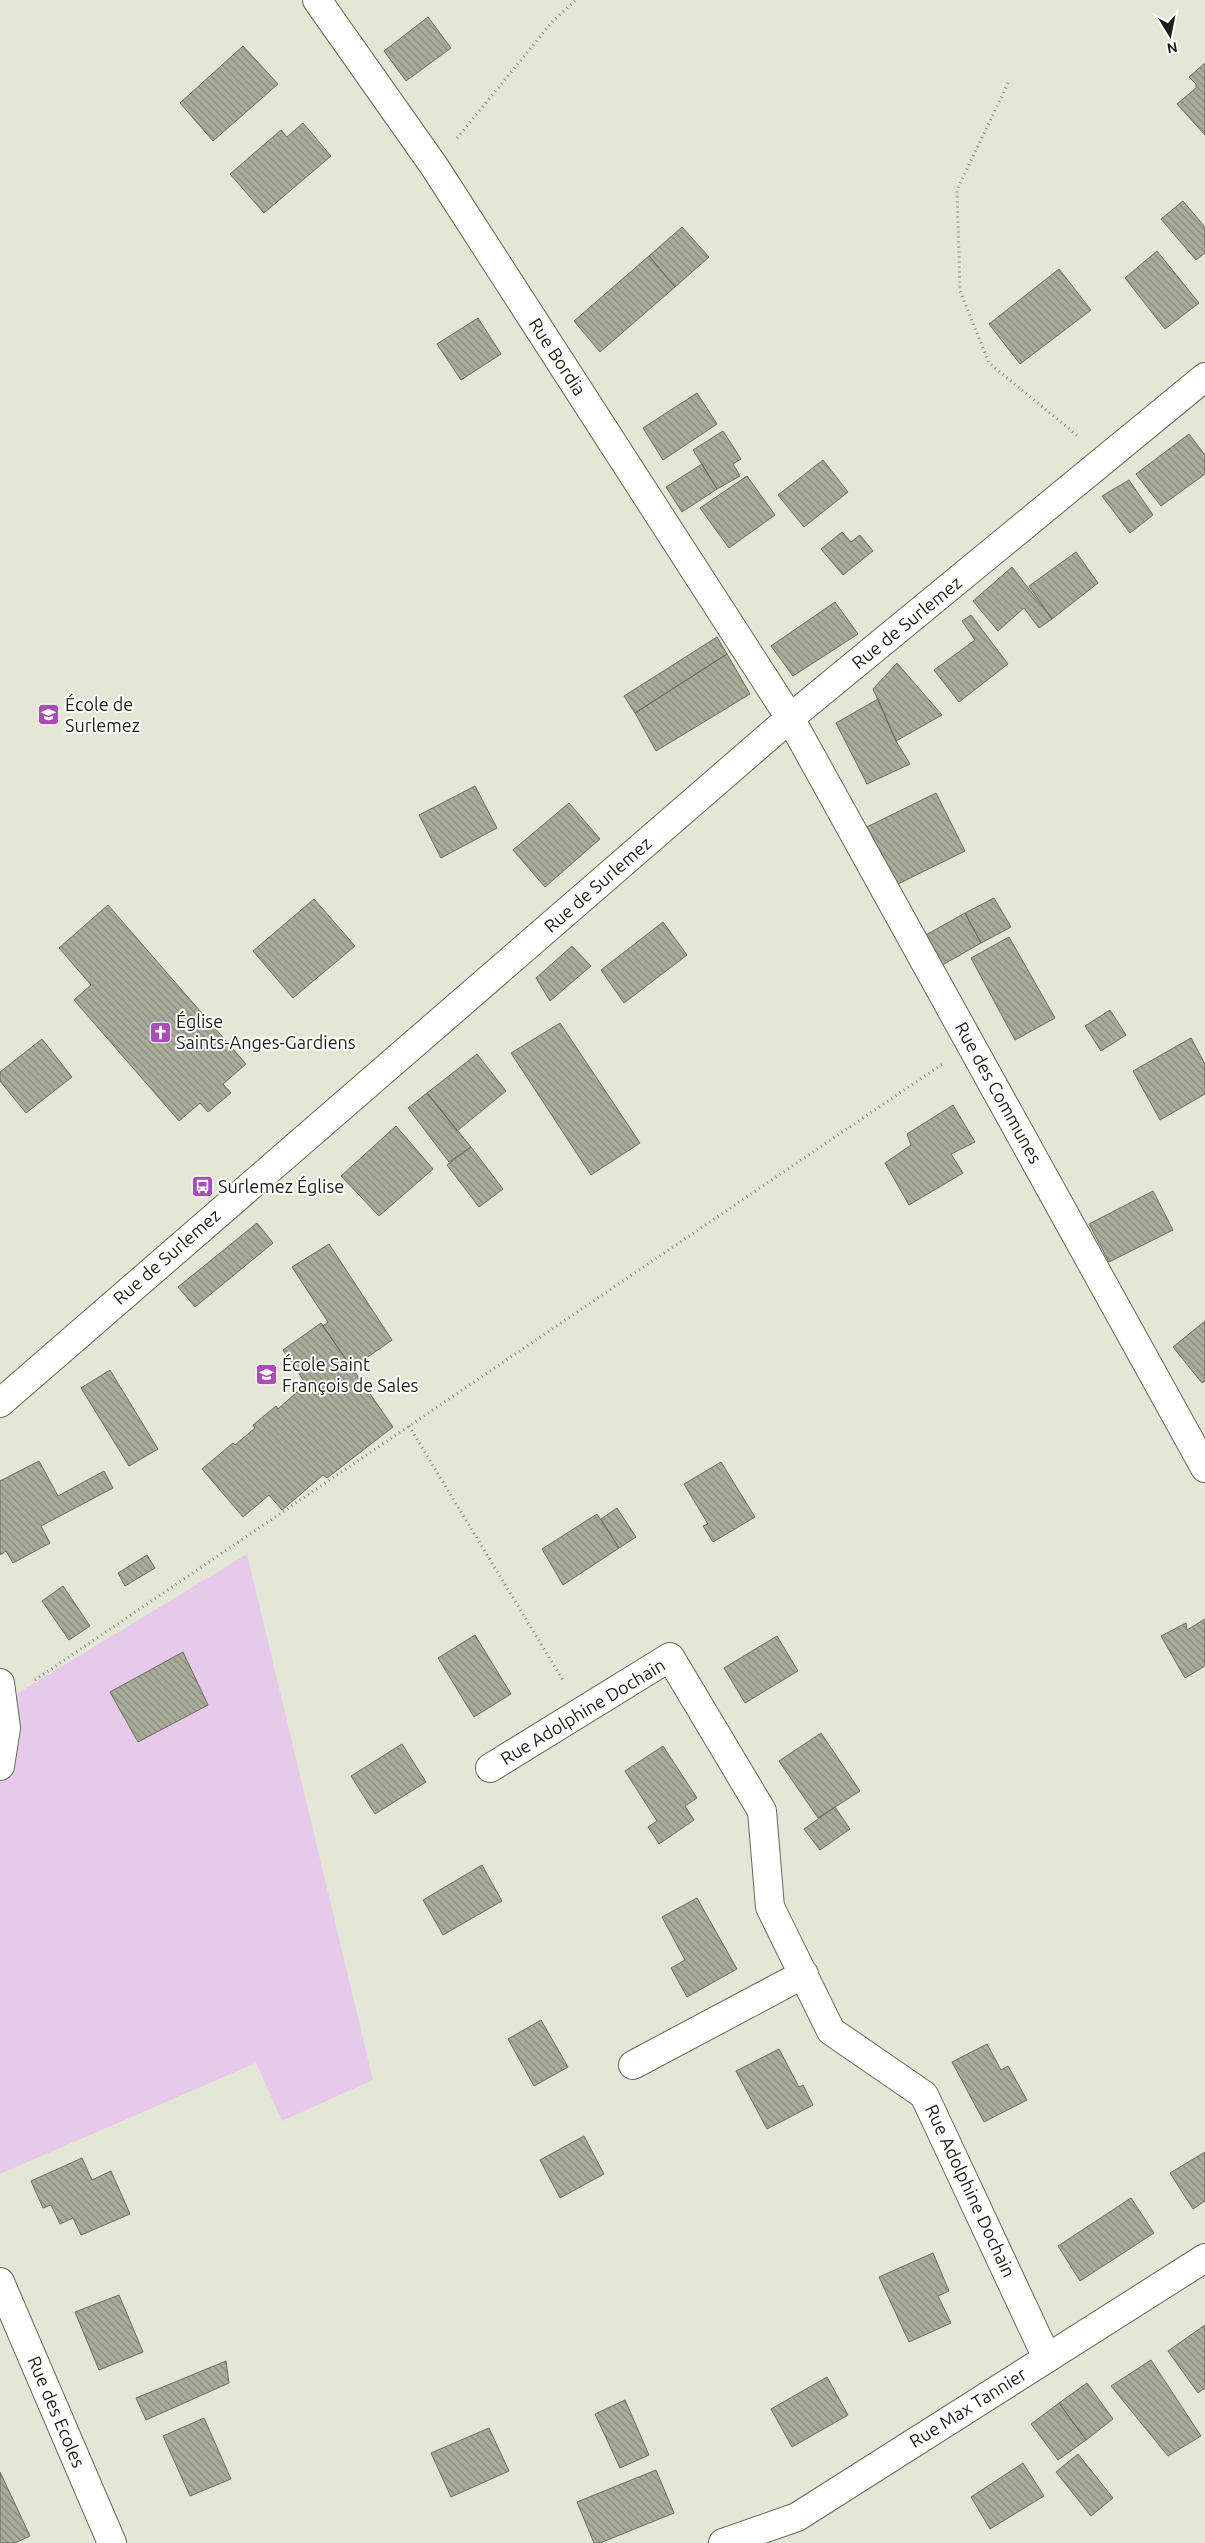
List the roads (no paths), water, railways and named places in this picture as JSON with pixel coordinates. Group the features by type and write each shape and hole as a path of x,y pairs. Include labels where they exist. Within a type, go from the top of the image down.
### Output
{"street":[{"name":"Rue Bordia","path":"317,0 434,166 790,718"},
{"name":"Rue de Surlemez","path":"0,1403 790,718 1205,377"},
{"name":"Rue des Communes","path":"790,718 1205,1468"},
{"name":"Rue Adolphine Dochain","path":"490,1768 670,1658 762,1810 770,1907 831,2030 924,2095 1047,2358"},
{"path":"0,1766 6,1728 1,1693"},
{"path":"632,2065 804,1974"},
{"name":"Rue Max Tannier","path":"723,2543 797,2516 1205,2258"},
{"name":"Rue des Ecoles","path":"0,2282 112,2543"}],"place":[{"name":"École de Surlemez","path":"49,715"},
{"name":"Église Saints-Anges-Gardiens","path":"160,1032"},
{"name":"Surlemez Église","path":"202,1187"},
{"name":"École Saint François de Sales","path":"266,1375"}]}
